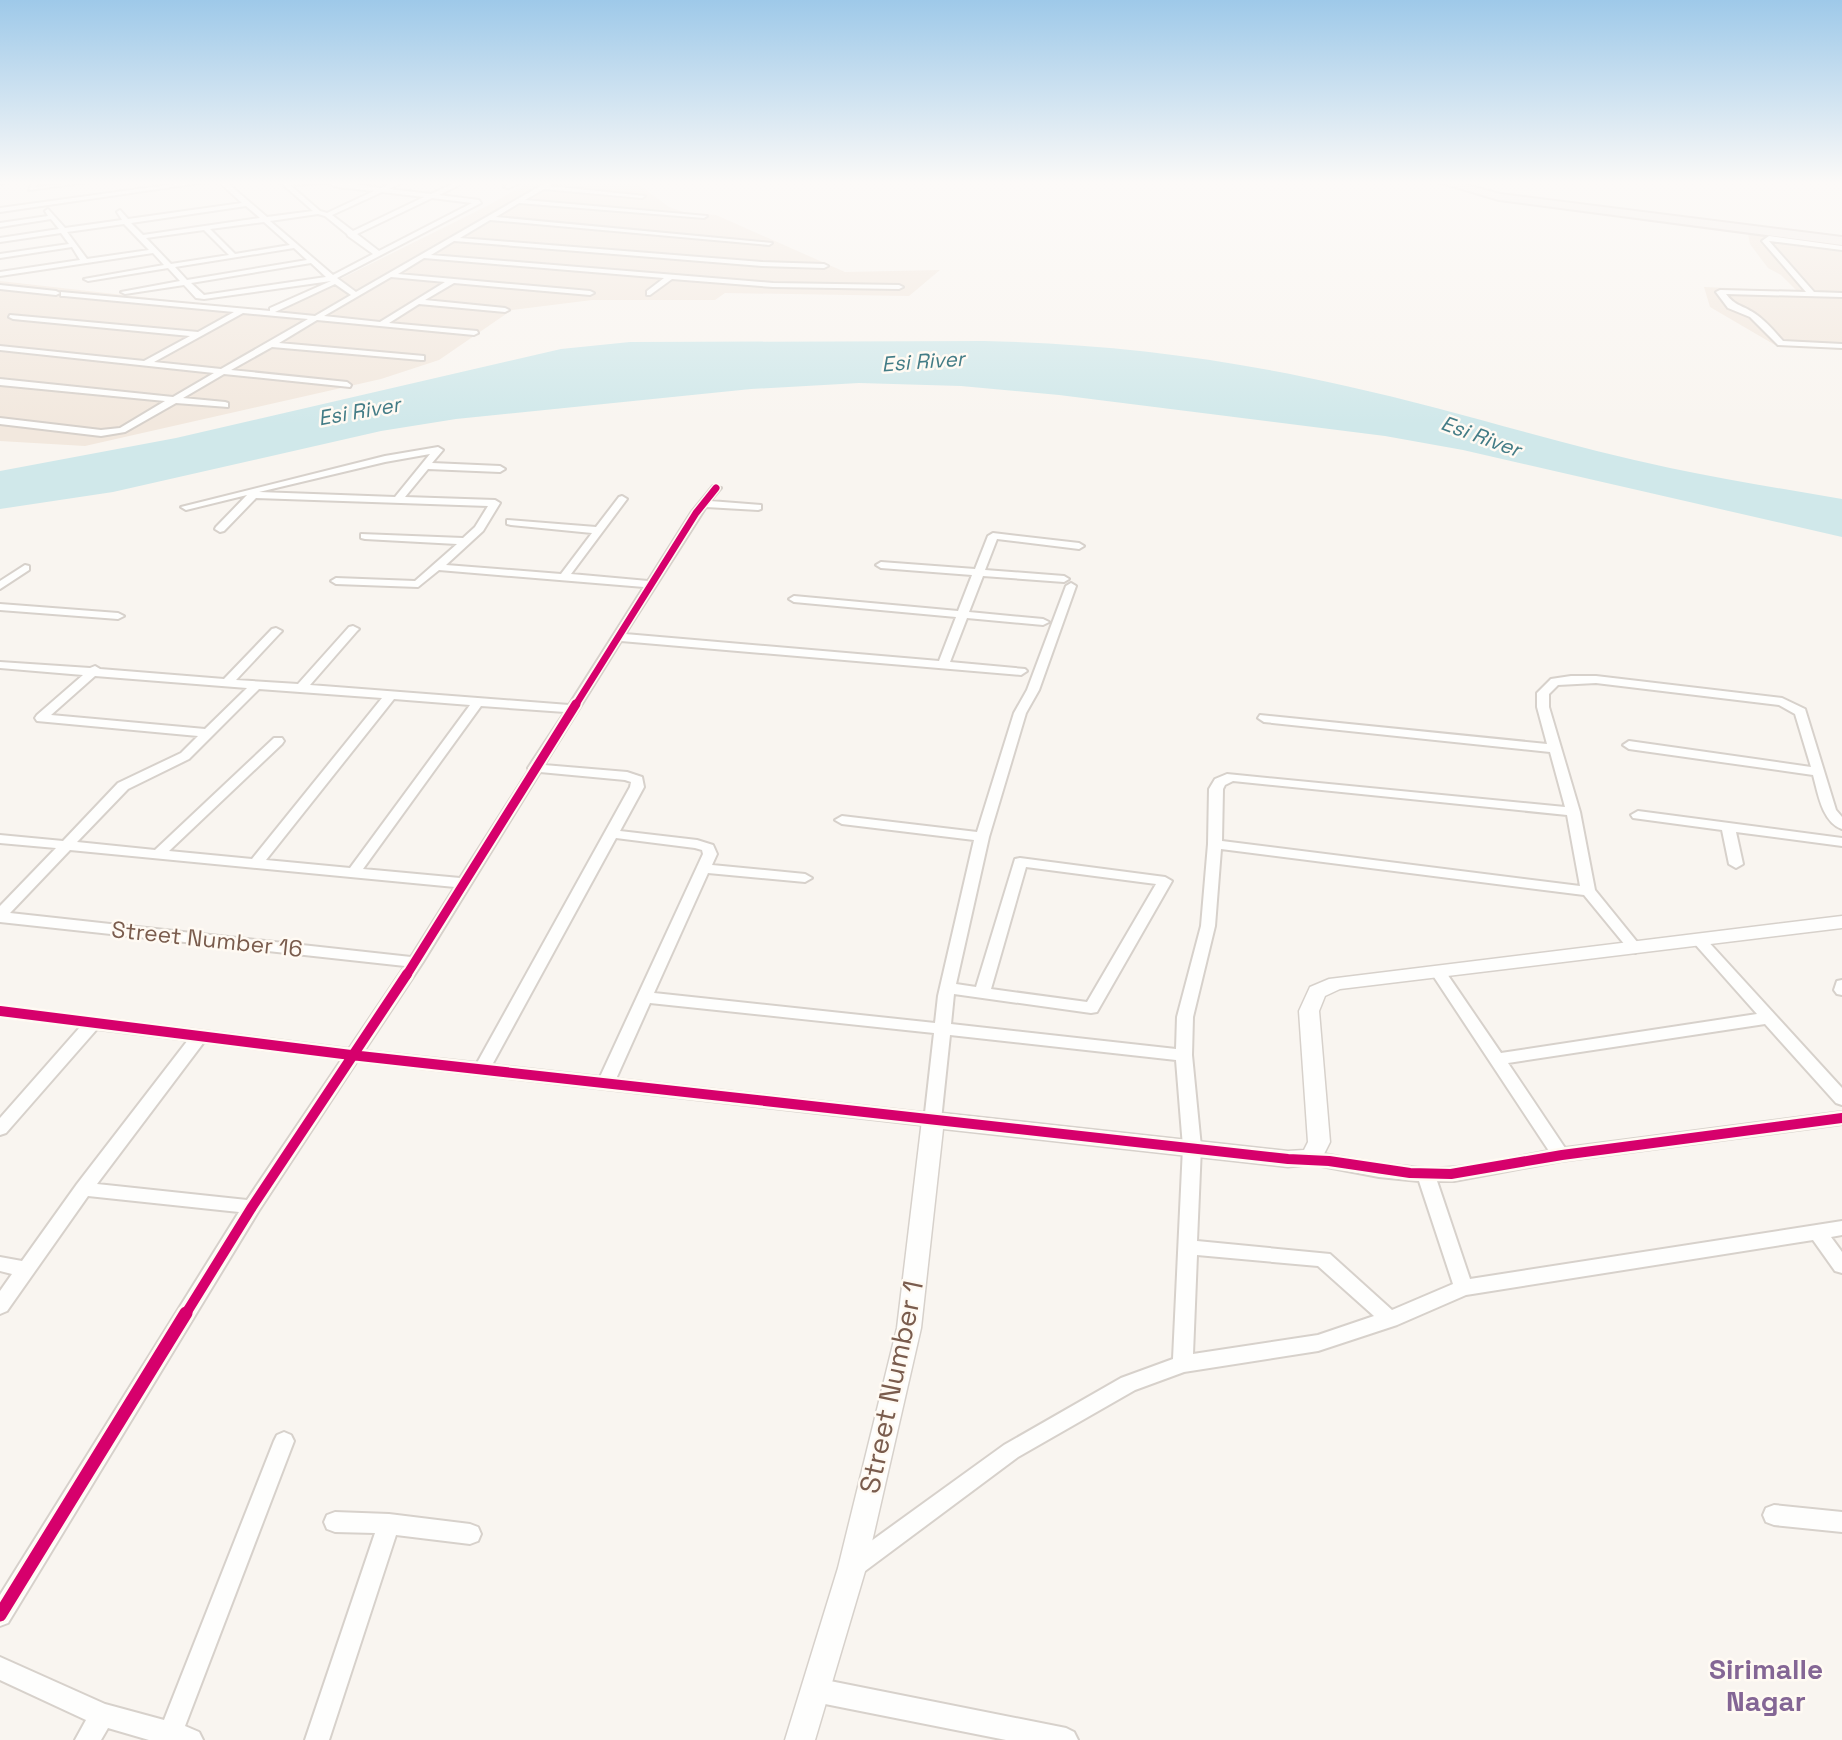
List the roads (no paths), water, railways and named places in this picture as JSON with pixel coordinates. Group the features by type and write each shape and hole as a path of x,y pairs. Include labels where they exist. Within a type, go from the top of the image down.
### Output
{"street":[{"path":"0,274 77,262"},
{"path":"166,262 204,298 334,279"},
{"path":"88,279 194,262"},
{"path":"125,292 306,262"},
{"path":"314,262 355,294"},
{"path":"273,310 364,262"},
{"path":"0,421 111,433 122,430 412,262"},
{"path":"500,262 749,283 899,287"},
{"path":"740,262 824,266"},
{"path":"1784,262 1810,292"},
{"path":"749,283 762,264"},
{"path":"388,275 590,293"},
{"path":"650,293 671,276"},
{"path":"383,323 452,281"},
{"path":"0,287 474,334"},
{"path":"0,297 17,289"},
{"path":"1842,295 1810,292 1720,292 1731,306 1746,309 1759,319 1781,343 1842,346"},
{"path":"418,302 505,310"},
{"path":"144,364 243,310"},
{"path":"13,317 198,334"},
{"path":"269,344 421,358"},
{"path":"0,348 346,385"},
{"path":"0,382 225,405"},
{"path":"186,507 385,459 438,450 398,499"},
{"path":"425,466 500,468"},
{"path":"0,1615 252,1208 415,962 650,584 716,488"},
{"path":"251,493 495,503 479,530 418,584 336,581"},
{"path":"220,529 251,493"},
{"path":"564,577 622,499"},
{"path":"703,504 758,507"},
{"path":"511,522 597,530"},
{"path":"365,536 467,541"},
{"path":"943,665 993,536 1079,546"},
{"path":"881,565 978,572"},
{"path":"437,567 650,584"},
{"path":"0,586 25,568"},
{"name":"Street Number 1","path":"800,1740 852,1568 909,1328 942,1027 948,988 982,837 1020,713 1033,690 1067,582 978,572"},
{"path":"794,599 1042,622"},
{"path":"0,607 118,617"},
{"path":"301,688 353,629"},
{"path":"227,682 275,631"},
{"path":"618,637 1021,671"},
{"path":"2,666 95,670 572,709"},
{"path":"95,670 41,718 210,733"},
{"path":"1635,948 1588,891 1573,812 1543,706 1543,693 1555,682 1611,681 1782,702 1794,706 1801,712 1830,811 1842,825"},
{"path":"0,916 123,786 185,756 257,684"},
{"path":"256,863 390,696"},
{"path":"353,873 478,702"},
{"path":"1264,718 1556,749"},
{"path":"159,853 278,741"},
{"path":"1629,745 1820,772"},
{"path":"482,1069 637,787 637,780 627,776 534,768"},
{"path":"1184,1364 1192,1147 1184,1055 1185,1017 1208,926 1215,844 1216,789 1220,782 1232,777 1573,812"},
{"path":"1638,816 1842,842"},
{"path":"842,820 982,837"},
{"path":"1728,826 1736,864"},
{"path":"605,1084 710,854 708,848 612,834"},
{"path":"0,839 463,883"},
{"path":"1215,844 1588,891"},
{"path":"948,988 982,993 1091,1008 1165,881 1020,862 982,993"},
{"path":"702,868 805,878"},
{"name":"Street Number 16","path":"0,916 415,962"},
{"path":"1311,1157 1319,1142 1309,1011 1317,992 1336,983 1842,922"},
{"path":"1699,940 1842,1099"},
{"path":"1438,971 1561,1156"},
{"path":"646,997 1184,1055"},
{"path":"0,1011 605,1084 1287,1159 1311,1157 1379,1170 1426,1175 1454,1174 1561,1156 1842,1118"},
{"path":"1496,1059 1769,1018"},
{"path":"0,1129 93,1023"},
{"path":"0,1306 83,1189 201,1035"},
{"path":"1426,1175 1464,1288"},
{"path":"83,1189 252,1208"},
{"path":"852,1568 1011,1451 1128,1384 1184,1364 1318,1343 1390,1319 1464,1288 1842,1228"},
{"path":"1818,1232 1842,1266"},
{"path":"1188,1247 1323,1259 1390,1319"},
{"path":"0,1265 24,1269"},
{"path":"0,1668 103,1715 181,1737 284,1441"},
{"path":"1774,1515 1842,1522"},
{"path":"335,1522 389,1524 470,1534"},
{"path":"317,1740 389,1524"},
{"path":"815,1690 1066,1740"},
{"path":"87,1740 103,1715"}],"water":[{"name":"Esi River","path":"984,341 1076,345 1211,360 1387,395 1670,468 1842,499 1842,537 1463,450 1385,436 1059,395 961,386 859,383 751,389 456,419 381,431 113,492 0,509 0,471 176,438 561,349 630,342"}],"district":[{"name":"Sirimalle Nagar","path":"1766,1685"}]}
